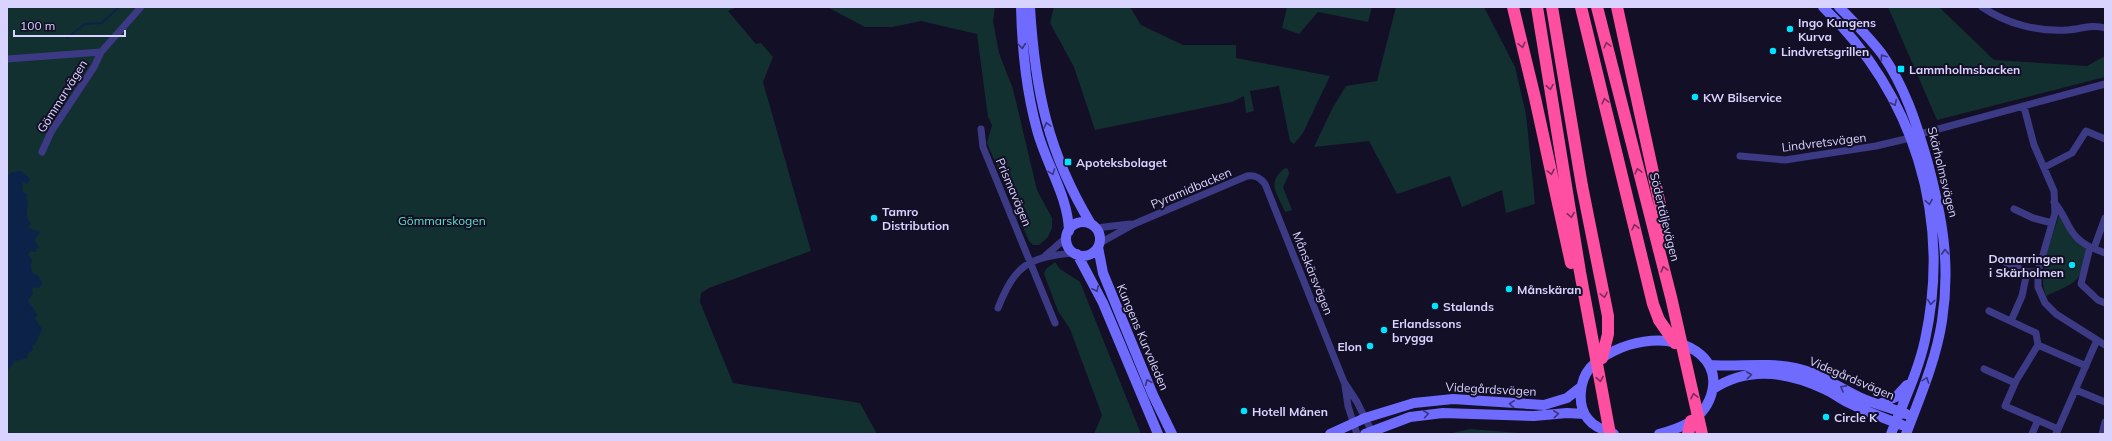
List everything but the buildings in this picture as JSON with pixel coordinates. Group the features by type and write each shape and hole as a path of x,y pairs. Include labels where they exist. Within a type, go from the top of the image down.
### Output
{"highway":[{"path":"1513,7 1535,98 1578,296 1593,341"},
{"path":"1537,7 1580,272 1610,434"},
{"path":"1552,7 1595,257 1608,316 1608,334 1602,358"},
{"path":"1581,7 1653,304 1659,320 1675,343"},
{"name":"Södertäljevägen","path":"1597,7 1689,373 1702,434"},
{"path":"1617,7 1662,214 1658,249"},
{"path":"1688,434 1691,421"}],"street":[{"name":"Gömmarvägen","path":"42,152 51,132 94,67 101,52 141,7"},
{"path":"1020,7 1022,45 1028,89 1037,131 1068,213 1069,247 1075,254"},
{"path":"1030,7 1038,90 1048,131 1076,199 1100,238 1099,245 1090,254 1045,256"},
{"name":"Skärholmsvägen","path":"1823,7 1851,36 1876,69 1897,109 1918,156 1931,212 1934,259 1930,314 1917,368 1891,434"},
{"name":"Skärholmsvägen","path":"1839,7 1868,36 1885,60 1903,91 1920,134 1940,207 1943,228 1946,280 1942,321 1936,348 1907,431"},
{"path":"1982,7 1990,12 2030,28 2065,30 2093,26 2105,28"},
{"name":"Gömmarvägen","path":"7,59 101,52"},
{"path":"1910,138 2105,84"},
{"path":"2024,107 2034,145 2045,166 2054,191 2055,213 2038,272 2038,287 2045,303 2056,314 2105,345"},
{"name":"Prismavägen","path":"981,129 982,147 1032,262 1055,323"},
{"path":"2045,166 2072,153 2086,131 2105,139"},
{"name":"Lindvretsvägen","path":"1740,156 1785,160 1876,146 1910,138"},
{"name":"Pyramidbacken","path":"1099,245 1134,224 1247,176 1257,176"},
{"name":"Månskärsvägen","path":"1257,176 1265,184 1344,382 1365,418 1370,433"},
{"path":"2054,202 2062,211 2072,235 2092,248 2105,253"},
{"path":"2014,209 2033,218 2052,223"},
{"path":"2105,218 2092,248 2081,284 2098,300 2105,303"},
{"path":"998,308 1007,285 1016,272 1045,256 1068,234 1075,224 1080,223 1094,226"},
{"name":"Pyramidbacken","path":"1094,226 1134,224"},
{"name":"Kungens Kurvaleden","path":"1099,245 1105,280 1153,395 1172,434"},
{"name":"Kungens Kurvaleden","path":"1075,254 1103,303 1158,434"},
{"path":"2005,262 2027,272 2038,272"},
{"path":"2011,321 2022,296 2027,272"},
{"path":"1989,311 2036,333 2038,345 2016,383 2005,406 2038,420 2057,432 2097,340"},
{"path":"1614,434 1592,423 1582,413 1579,389 1589,369 1602,358 1637,343 1650,341 1675,343 1695,350 1710,365 1713,377 1713,389 1708,403 1691,421 1659,434"},
{"path":"2038,345 2086,366"},
{"name":"Videgårdsvägen","path":"1710,365 1728,366 1760,364 1796,368 1813,373 1860,397 1912,416"},
{"path":"1878,404 1889,401 1902,392 1917,368"},
{"path":"1984,369 2016,383"},
{"name":"Videgårdsvägen","path":"1713,389 1727,380 1739,376 1768,374 1781,375 1825,389 1844,400 1896,423 1907,431"},
{"name":"Månskärsvägen","path":"1344,382 1353,423 1357,434"},
{"name":"Videgårdsvägen","path":"1330,434 1365,418 1414,403 1474,400 1544,405 1567,398 1579,389"},
{"path":"2076,390 2105,402"},
{"name":"Videgårdsvägen","path":"1370,433 1410,417 1443,413 1534,416 1582,413"},
{"path":"2032,434 2038,420"},
{"path":"2102,434 2105,422"}],"green space":[{"name":"Gömmarskogen","path":"7,7 737,7 728,11 756,44 761,43 773,57 763,82 811,251 709,288 701,293 700,302 733,383 860,403 877,434 7,434"},
{"path":"827,7 995,7 993,21 999,53 1013,89 1037,190 1052,218 1052,228 1048,237 1039,245 1033,245 1029,241 987,143 992,125 988,117 977,34 921,21 892,27 865,27"},
{"path":"1054,7 1130,7 1141,25 1183,45 1236,45 1236,58 1330,76 1303,133 1294,144 1290,141 1279,86 1250,91 1254,111 1246,113 1244,96 1232,102 1095,130 1074,67 1050,23"},
{"path":"1287,7 1372,7 1368,22 1318,12 1299,34 1282,28"},
{"path":"1396,7 1484,7 1515,67 1526,114 1535,204 1506,213 1502,190 1462,207 1450,176 1397,194 1369,141 1314,147 1332,109 1346,86 1377,81"},
{"path":"1888,7 1939,7 1994,60 2087,66 2105,56 2105,77 1937,120"},
{"path":"1285,168 1288,169 1289,174 1283,187 1292,210 1285,212 1276,194 1275,184 1279,173"},
{"path":"2060,212 2071,237 2087,249 2082,269 2076,280 2064,288 2046,296 2043,286 2044,265"},
{"path":"1055,262 1060,269 1080,282 1141,434 1094,434 1102,415 1070,329 1058,311 1044,274 1046,269"},
{"path":"1470,429 1531,434 1448,434"}],"water":[{"path":"22,171 30,179 27,184 23,182 22,191 28,195 26,197 28,203 27,217 31,223 28,228 37,231 39,230 40,233 34,240 39,247 35,250 37,252 30,251 28,255 32,259 31,267 33,273 37,275 43,283 39,288 35,287 32,289 33,293 28,301 38,315 35,318 42,329 35,345 32,345 33,350 27,354 28,358 15,361 7,371 7,177 10,173"}],"waterway":[{"path":"67,38 85,24 102,23 119,7"}],"place":[{"name":"Ingo Kungens Kurva","path":"1790,29"},
{"name":"Lindvretsgrillen","path":"1773,51"},
{"name":"Lammholmsbacken","path":"1901,69"},
{"name":"KW Bilservice","path":"1695,97"},
{"name":"Apoteksbolaget","path":"1068,162"},
{"name":"Tamro Distribution","path":"874,218"},
{"name":"Domarringen i Skärholmen","path":"2072,265"},
{"name":"Månskäran","path":"1509,289"},
{"name":"Stalands","path":"1435,306"},
{"name":"Erlandssons brygga","path":"1384,330"},
{"name":"Elon","path":"1370,346"},
{"name":"Hotell Månen","path":"1244,411"},
{"name":"Circle K","path":"1826,417"}]}
